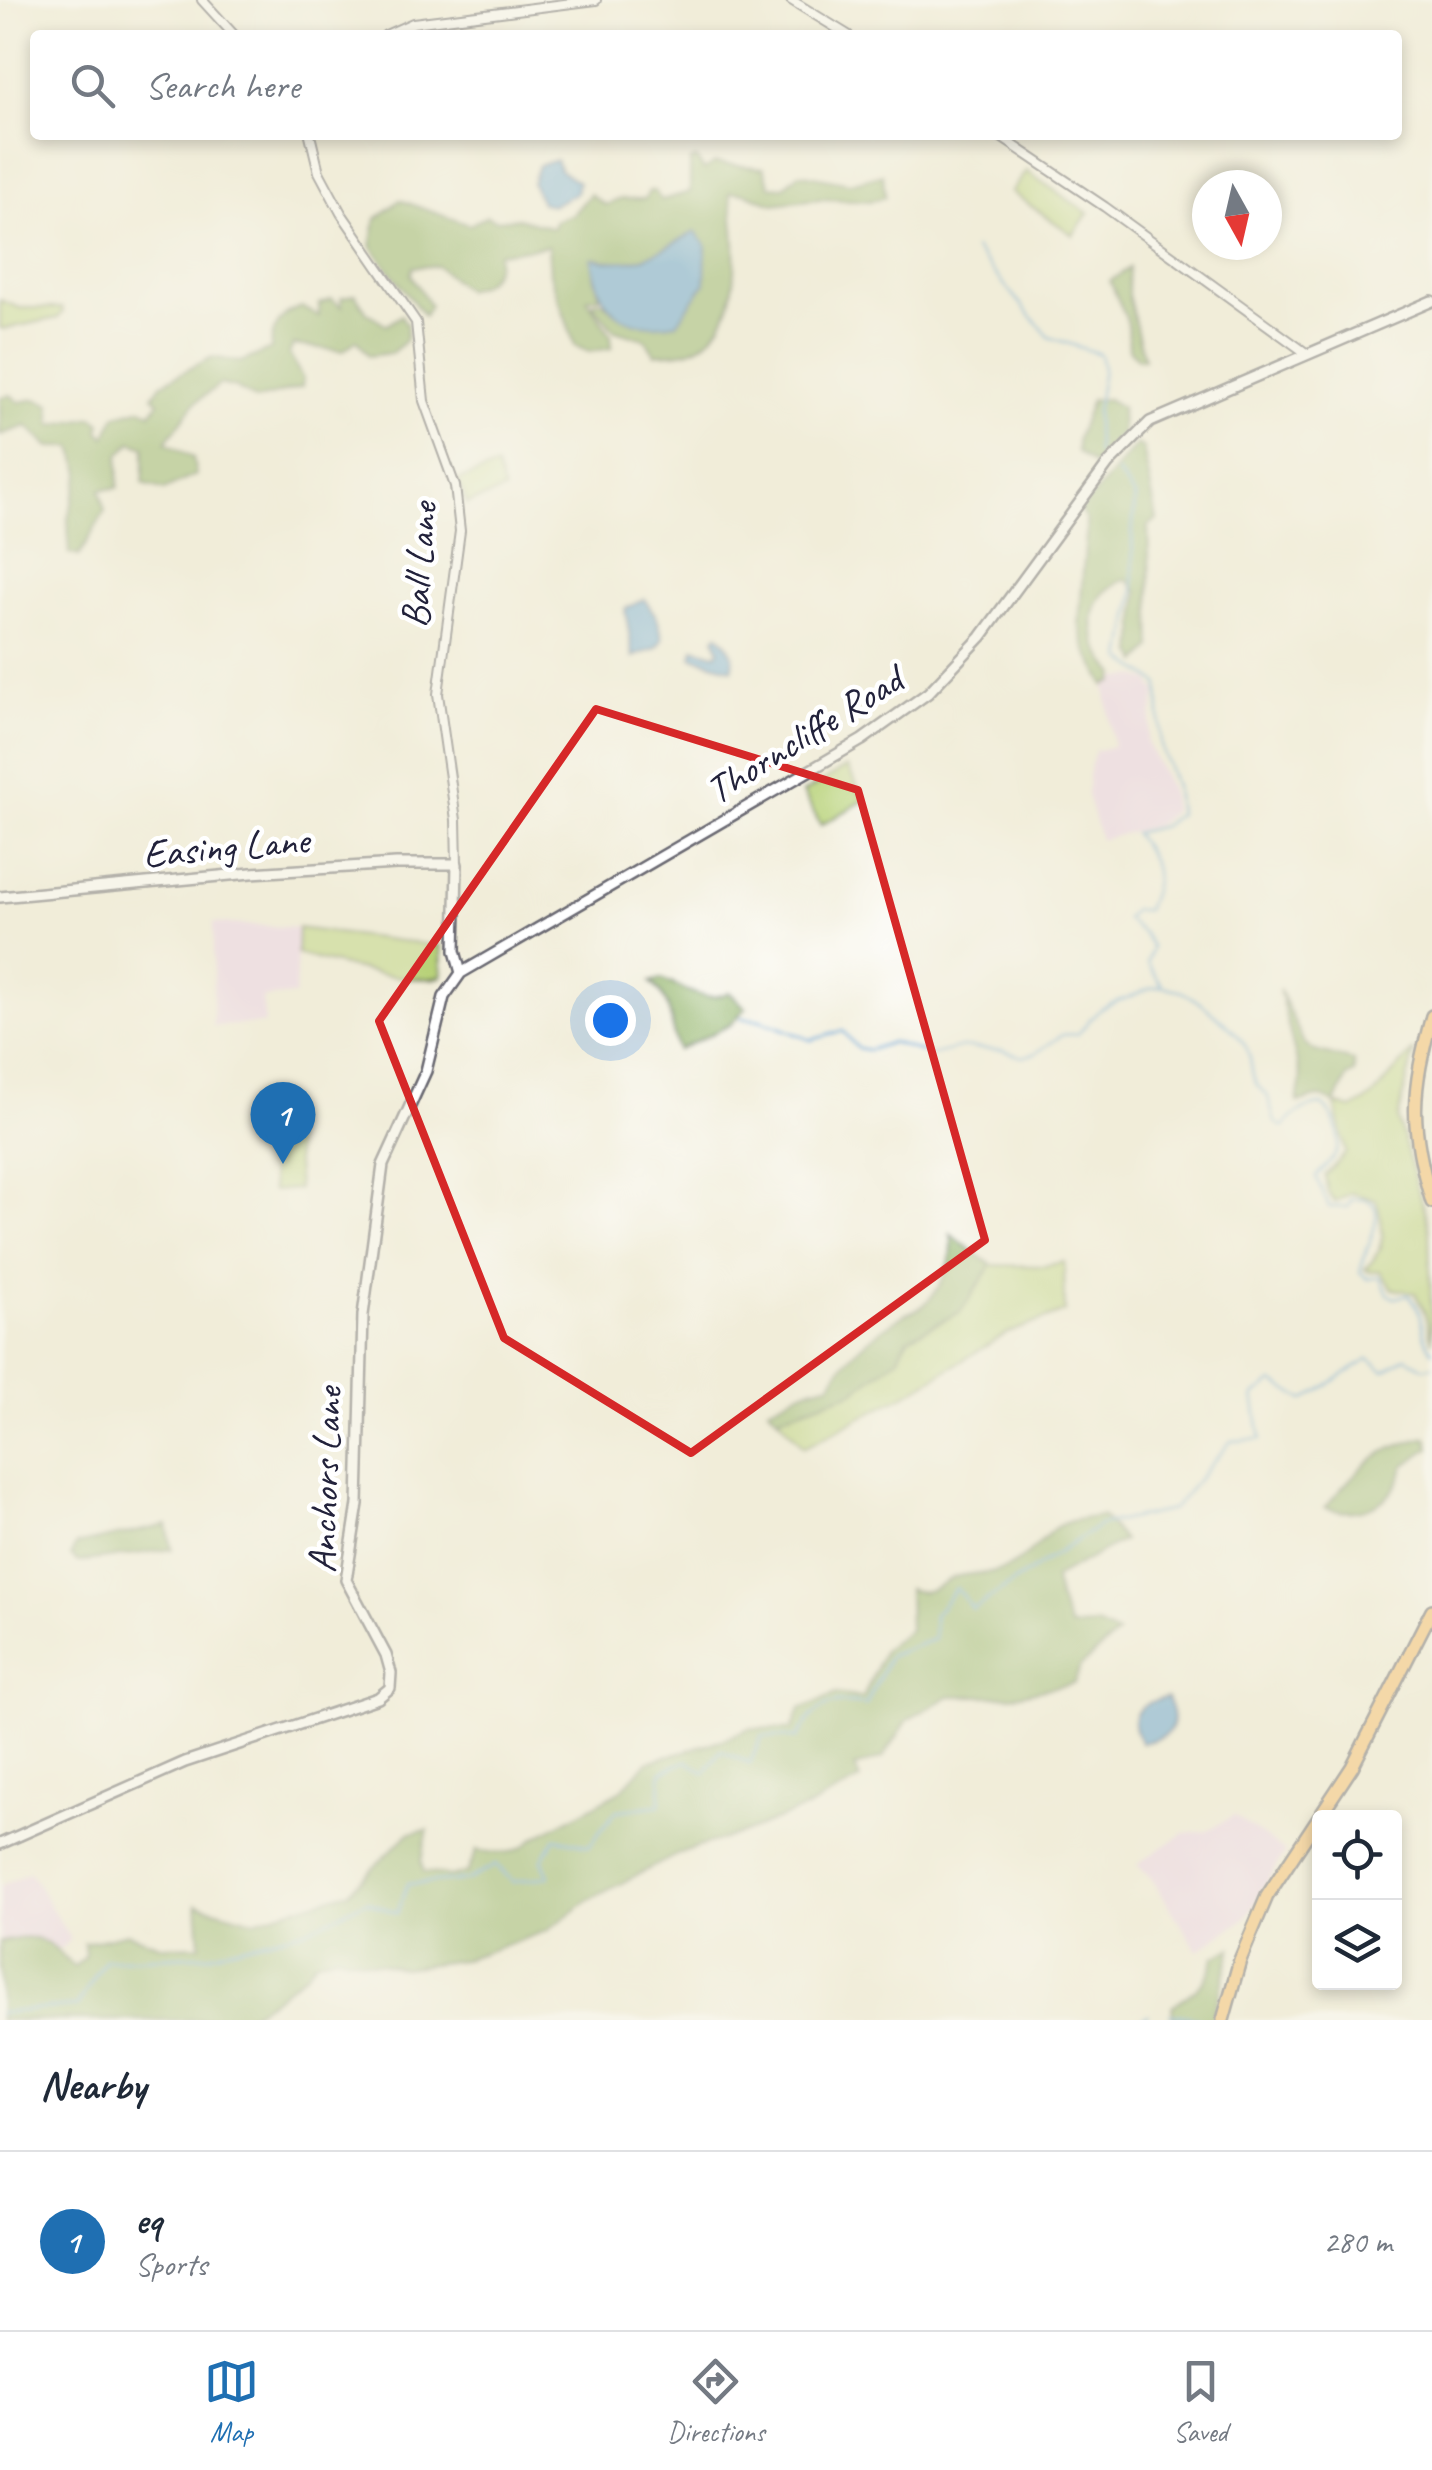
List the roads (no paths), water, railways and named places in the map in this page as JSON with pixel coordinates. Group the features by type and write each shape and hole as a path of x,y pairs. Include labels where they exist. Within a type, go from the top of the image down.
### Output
{"highway":[{"path":"1432,1016 1413,1098 1414,1130 1432,1202"},
{"path":"1223,2020 1255,1922 1277,1880 1352,1767 1432,1610"}],"street":[{"path":"202,0 229,30"},
{"path":"397,30 413,23 596,0"},
{"path":"791,0 840,30"},
{"name":"Ball Lane","path":"311,140 320,172 341,212 416,322 424,401 455,486 460,531 438,694 456,820 455,951 461,972"},
{"path":"1005,140 1306,353"},
{"name":"Thorncliffe Road","path":"461,972 852,746 928,693 981,637 1129,440 1150,422 1432,302"},
{"name":"Easing Lane","path":"0,897 251,874 457,864"},
{"name":"Anchors Lane","path":"0,1844 186,1762 378,1698 390,1688 390,1663 349,1590 345,1569 358,1504 363,1315 383,1166 419,1092 444,997 461,972"}],"water":[{"path":"556,160 560,170 578,182 576,193 552,205 541,203 532,183 538,165"},
{"path":"695,232 706,245 705,283 677,323 642,324 628,320 607,304 592,258 635,260"},
{"path":"644,599 657,617 663,639 657,648 633,657 625,609"},
{"path":"718,634 731,650 732,669 692,657 694,648 716,654"},
{"path":"1167,1698 1173,1717 1170,1730 1141,1743 1134,1725 1138,1711 1149,1702"}],"waterway":[{"path":"974,249 1049,337 1100,354 1103,369 1096,412 1097,454"},
{"path":"1117,472 1135,497 1134,594 1123,659 1159,684 1161,746 1175,786 1178,814 1163,826 1134,833 1152,862 1155,877 1146,910 1133,910 1126,919 1152,947 1147,963 1162,985"},
{"path":"741,1018 760,1020 811,1040 843,1031 857,1048 869,1050 892,1042 930,1055 962,1047 1023,1057 1062,1035 1078,1034 1110,1004 1153,988 1179,991 1207,1008 1243,1042 1256,1084 1267,1094 1275,1122 1283,1127 1300,1112 1322,1105 1331,1115 1337,1129 1337,1152 1316,1177 1329,1207 1348,1207 1351,1200 1366,1200 1374,1205 1375,1226 1360,1272 1368,1279 1380,1277 1394,1298 1409,1295 1432,1351"},
{"path":"0,2013 77,2006 105,1960 207,1955 309,1929 366,1901 397,1913 408,1884 468,1880 496,1865 513,1882 549,1876 542,1860 555,1838 589,1846 616,1811 660,1805 661,1772 687,1761 705,1773 720,1751 750,1763 762,1736 797,1738 825,1706 866,1705 889,1656 934,1639 934,1615 956,1588 973,1609 1100,1525 1172,1510 1231,1441 1261,1439 1254,1396 1273,1382 1304,1400 1369,1359 1385,1371 1406,1357 1424,1368 1432,1366"},
{"path":"1170,2014 1198,2018"},
{"path":"1139,2020 1148,2015"}],"place":[{"name":"eq","path":"283,1164"}]}
